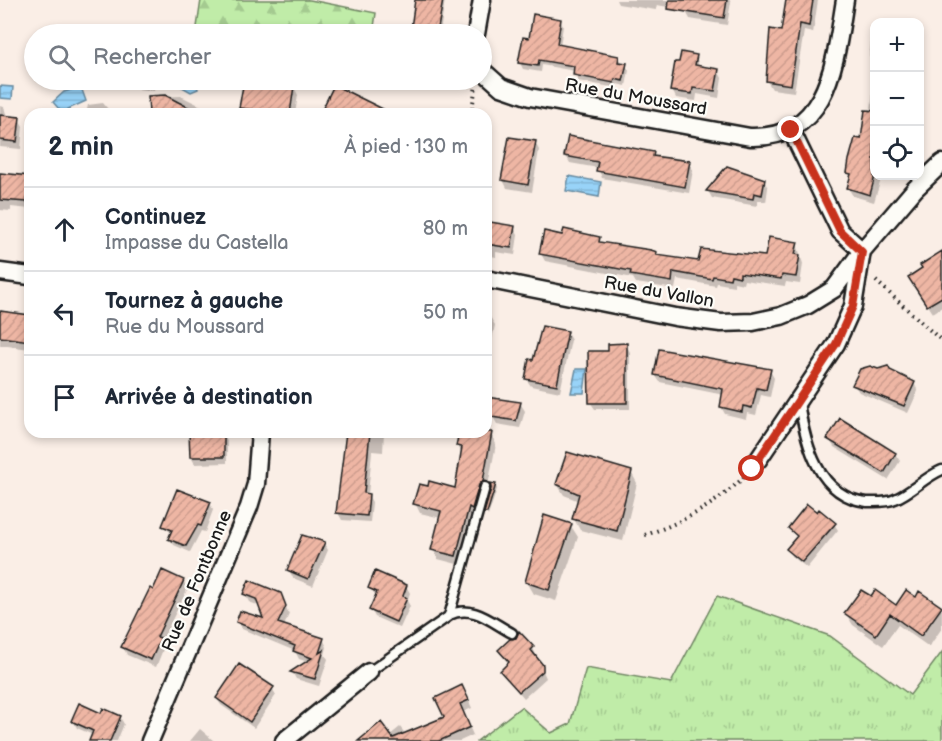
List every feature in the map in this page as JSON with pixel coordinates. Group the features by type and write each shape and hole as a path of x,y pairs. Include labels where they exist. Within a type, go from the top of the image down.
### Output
{"street":[{"path":"478,24 482,0"},
{"name":"Rue du Moussard","path":"492,79 501,87 530,97 764,138 791,130 813,110 824,92 834,66 845,0"},
{"path":"758,460 836,344 853,306 862,252 840,231 791,130"},
{"name":"Rue du Vallon","path":"492,280 675,317 721,323 753,322 808,305 834,290 862,252 915,189 942,163"},
{"path":"0,272 24,275"},
{"name":"Rue de Fontbonne","path":"150,741 249,507 257,475 260,438"},
{"path":"284,741 369,672"}],"lane":[{"path":"799,399 804,432 822,477 840,492 858,501 893,500 942,470"},
{"path":"449,616 485,487"},
{"path":"369,672 460,610 469,610 512,633"}],"path":[{"path":"472,108 475,90"},
{"path":"862,252 878,284 942,341"},
{"path":"645,535 673,525 706,507 734,487 758,460"}],"green space":[{"path":"201,0 310,0 376,13 374,24 197,24"},
{"path":"717,596 830,636 910,695 942,652 942,741 477,741 521,707 551,733 570,724 586,668 671,683"}],"water":[{"path":"0,86 13,87 12,99 0,98"},
{"path":"82,90 86,101 70,108 58,108 53,102 64,92"},
{"path":"569,176 601,182 599,197 566,191"},
{"path":"576,369 587,369 584,393 571,393"}],"building":[{"path":"415,0 443,0 439,24 412,24"},
{"path":"669,0 727,0 724,18 668,9"},
{"path":"786,0 813,0 809,26 800,24 791,85 766,81 770,29 781,31"},
{"path":"533,14 561,19 557,44 619,56 618,62 627,63 623,81 615,79 614,83 573,75 574,66 539,60 538,66 518,63 523,37 529,38"},
{"path":"681,52 697,55 695,65 719,69 715,91 693,88 692,94 670,91 675,62 679,62"},
{"path":"242,90 293,90 291,108 239,108"},
{"path":"332,90 344,90 381,108 323,108"},
{"path":"165,95 190,108 149,108 148,96"},
{"path":"865,110 870,111 870,180 874,180 870,195 847,188 851,174 847,173 849,160 855,138 861,139"},
{"path":"0,115 20,117 17,142 0,140"},
{"path":"568,136 654,152 653,156 690,161 685,187 596,171 598,162 564,156"},
{"path":"509,137 536,141 528,185 501,180"},
{"path":"727,166 765,179 762,195 754,193 753,199 706,191"},
{"path":"0,173 24,175 24,202 0,200"},
{"path":"492,222 515,226 511,248 492,245"},
{"path":"564,229 600,237 599,242 651,250 657,252 656,255 698,261 701,249 765,256 769,237 798,242 795,254 800,255 796,277 782,275 781,279 740,273 740,277 731,275 730,279 713,276 712,279 673,272 672,282 630,275 631,271 539,254 544,231 562,235"},
{"path":"942,251 942,297 927,306 908,277 922,268 920,265"},
{"path":"0,311 24,314 24,340 0,337"},
{"path":"542,326 568,331 557,385 525,379 529,359 533,360"},
{"path":"627,343 627,403 589,403 588,351 608,351 608,344"},
{"path":"659,349 771,369 766,390 757,388 752,408 743,406 742,412 720,407 723,389 654,375"},
{"path":"870,366 878,369 888,366 890,370 915,382 904,406 852,385 860,369"},
{"path":"492,398 521,402 516,421 492,417"},
{"path":"840,418 896,453 884,473 827,439"},
{"path":"189,438 224,438 224,457 190,457"},
{"path":"345,438 369,438 364,493 369,494 367,516 336,513"},
{"path":"458,438 491,438 483,481 479,485 472,509 469,507 456,556 431,550 441,511 413,504 419,484 428,486 429,481 455,488 462,447 456,446"},
{"path":"567,452 632,471 617,531 572,519 579,494 556,484"},
{"path":"490,483 496,484 487,513 484,513 491,489"},
{"path":"177,489 211,502 201,526 198,525 186,546 168,539 172,530 162,526"},
{"path":"807,504 817,512 819,509 836,523 802,562 786,549 797,536 788,528"},
{"path":"544,515 572,524 549,590 525,582"},
{"path":"302,535 325,542 308,579 287,570"},
{"path":"162,570 184,580 157,637 161,638 151,660 121,647 150,588 153,590"},
{"path":"375,571 407,585 403,596 407,598 396,622 369,610 377,592 368,588"},
{"path":"249,580 281,593 286,606 278,623 324,638 319,653 324,650 315,679 290,672 312,658 293,651 295,646 236,622 240,611 263,618 256,599 243,594"},
{"path":"861,590 871,596 875,590 896,605 906,590 916,597 919,591 942,607 921,636 890,614 876,635 844,613"},
{"path":"519,631 534,647 531,650 543,665 543,671 519,692 500,671 509,662 498,650 510,639 516,638"},
{"path":"239,664 274,687 250,722 216,698"},
{"path":"462,685 469,700 460,704 470,727 439,741 358,741 381,722 393,738 444,717 435,698"},
{"path":"79,703 101,713 103,708 121,716 110,741 89,741 93,731 71,721"}],"route":[{"path":"752,469 836,344 853,306 862,252 840,231 791,130"}]}
